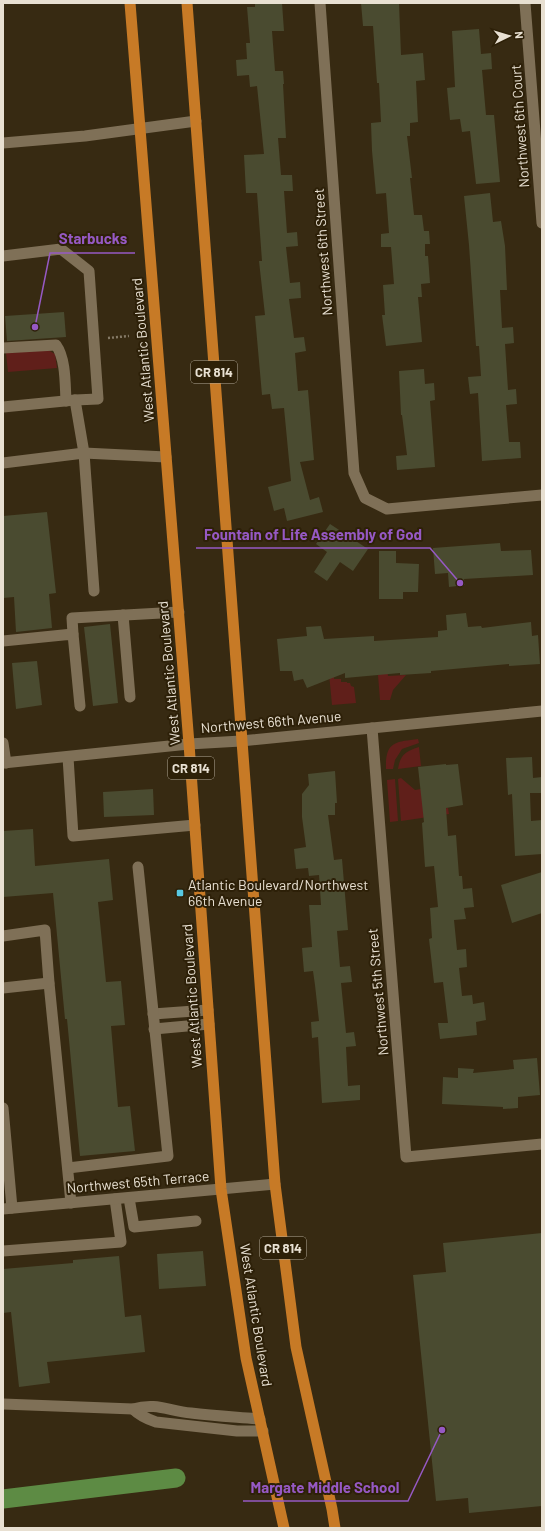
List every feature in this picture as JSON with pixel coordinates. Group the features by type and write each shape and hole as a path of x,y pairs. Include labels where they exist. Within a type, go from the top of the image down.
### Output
{"main road":[{"name":"West Atlantic Boulevard","path":"130,3 179,612 221,1189 246,1358 284,1528"},
{"name":"CR 814","path":"187,3 275,1184 296,1346 335,1528"}],"street":[{"name":"Northwest 6th Street","path":"320,3 354,473 365,498 387,508 542,495"},
{"name":"Northwest 6th Court","path":"525,3 542,223"},
{"path":"3,143 85,136 196,122"},
{"path":"3,256 61,249 89,271 98,399 70,400 3,407"},
{"path":"3,348 56,345 59,350 84,453 94,591"},
{"path":"3,463 84,453 166,457"},
{"path":"80,706 72,618 179,612"},
{"path":"123,615 130,697"},
{"path":"3,641 73,634"},
{"name":"Northwest 66th Avenue","path":"4,763 542,711"},
{"name":"Northwest 5th Street","path":"372,728 406,1157 542,1144"},
{"path":"3,743 4,763"},
{"path":"68,757 73,836 195,825"},
{"path":"68,1168 168,1156 138,867"},
{"path":"3,936 45,930 71,1203"},
{"path":"3,988 49,983"},
{"path":"153,1014 208,1010"},
{"path":"154,1029 209,1024"},
{"path":"3,1108 8,1209"},
{"name":"Northwest 65th Terrace","path":"8,1209 275,1184"},
{"path":"129,1198 134,1227 196,1221"},
{"path":"3,1251 121,1242 115,1199"},
{"path":"3,1404 133,1409 144,1405 154,1405 190,1413 260,1419"},
{"path":"133,1409 146,1419 156,1422 237,1431 263,1431"}],"path":[{"path":"101,339 129,336"}],"shaded area":[{"path":"48,350 55,354 57,368 8,372 6,353"},
{"path":"386,650 388,676 406,675 393,690 390,700 380,700 378,675 381,674"},
{"path":"327,652 331,652 334,679 341,679 341,682 350,683 351,686 354,687 356,703 332,705"},
{"path":"418,739 419,743 402,749 395,760 393,769 386,769 387,753 393,745 398,742"},
{"path":"419,747 421,766 398,769 400,760 404,754"},
{"path":"401,778 415,790 421,789 426,810 448,808 449,814 401,821 398,779"},
{"path":"395,779 398,821 390,822 387,780"}],"building":[{"path":"255,3 282,3 284,31 272,31 275,71 283,71 284,84 286,138 278,138 281,175 292,175 293,191 284,191 287,233 297,232 298,246 286,247 290,283 300,282 301,298 289,299 294,338 304,337 306,351 295,353 298,391 308,390 314,460 300,462 310,500 319,497 323,512 287,521 284,508 274,511 268,487 291,481 284,408 272,409 270,394 262,395 255,316 265,315 259,261 262,261 257,193 246,193 244,155 264,154 257,86 250,87 249,75 237,76 236,60 247,59 246,43 250,43 247,7 255,7"},
{"path":"361,3 399,3 401,55 423,53 425,80 416,81 418,122 410,123 410,136 407,136 412,178 410,178 414,215 422,215 424,231 429,231 430,244 425,244 425,256 428,256 430,283 421,284 422,297 418,297 422,342 386,346 382,315 385,315 383,285 394,284 391,247 381,247 381,234 389,233 386,193 376,194 372,151 371,123 381,122 379,83 377,83 373,26 363,26"},
{"path":"479,29 481,54 491,53 492,69 482,70 486,115 494,115 500,182 476,184 470,131 462,132 460,119 450,120 447,88 455,87 452,31"},
{"path":"490,193 493,222 501,221 505,246 507,290 500,290 502,328 513,327 514,343 505,344 508,390 516,389 517,404 506,405 509,442 520,442 521,458 482,461 478,393 470,394 468,377 481,376 479,346 476,346 464,196"},
{"path":"64,312 66,337 7,341 5,316"},
{"path":"424,369 425,384 434,383 435,400 430,401 435,467 397,470 396,456 407,455 401,415 399,371"},
{"path":"47,512 56,593 49,594 52,628 16,632 14,597 3,598 3,516"},
{"path":"330,524 368,549 353,571 340,562 327,581 314,572 327,552 316,544"},
{"path":"500,543 501,551 531,550 533,575 464,579 465,585 449,587 448,573 435,574 433,548"},
{"path":"379,551 396,551 396,563 419,564 418,592 403,592 403,599 379,599"},
{"path":"466,613 468,627 481,626 482,628 531,622 532,636 538,635 540,664 509,666 509,664 431,671 431,673 400,675 400,673 345,678 345,673 307,688 303,679 294,681 292,671 280,671 277,639 307,636 306,627 321,626 324,639 374,636 374,641 438,637 438,631 447,630 446,615"},
{"path":"110,624 118,703 93,706 84,627"},
{"path":"37,661 42,705 16,709 12,663"},
{"path":"532,757 533,778 542,777 542,793 530,793 531,821 542,820 542,854 515,856 512,794 508,795 506,758"},
{"path":"458,764 463,805 446,808 448,836 456,835 459,876 462,876 463,889 472,888 474,907 464,908 466,919 454,920 457,950 466,949 467,967 459,968 462,996 472,995 473,1004 484,1002 486,1020 476,1022 477,1035 440,1039 438,1023 448,1023 443,982 434,983 429,939 432,938 430,908 438,907 434,866 425,867 422,823 424,822 418,767"},
{"path":"335,771 337,803 335,803 335,815 328,815 334,860 342,859 348,930 337,931 340,967 350,966 352,982 341,983 346,1033 354,1032 356,1046 346,1047 348,1086 360,1085 360,1100 322,1103 318,1037 312,1038 311,1022 319,1021 315,985 313,971 304,972 302,948 312,947 309,905 321,905 319,875 309,876 308,868 296,869 294,849 306,847 302,817 302,794 309,785 308,774"},
{"path":"153,789 154,815 104,817 103,792"},
{"path":"33,829 35,866 109,859 113,900 98,902 106,982 121,981 125,1025 111,1026 118,1107 130,1106 135,1151 80,1156 53,893 3,897 3,831"},
{"path":"542,872 542,913 512,923 501,885"},
{"path":"537,1058 540,1095 518,1097 518,1108 503,1109 503,1107 442,1104 443,1077 458,1078 458,1068 474,1069 473,1073 514,1069 513,1060"},
{"path":"542,1233 542,1506 469,1513 468,1498 436,1501 413,1275 446,1272 443,1243"},
{"path":"203,1251 206,1286 159,1289 157,1254"},
{"path":"119,1256 125,1317 141,1315 145,1352 47,1362 50,1383 19,1387 11,1312 3,1313 3,1269 73,1263 73,1260"}],"waterway":[{"path":"3,1499 176,1478"}],"place":[{"name":"Starbucks","path":"35,327"},
{"name":"Fountain of Life Assembly of God","path":"460,583"},
{"name":"Atlantic Boulevard/Northwest 66th Avenue","path":"180,893"},
{"name":"Margate Middle School","path":"442,1430"}]}
